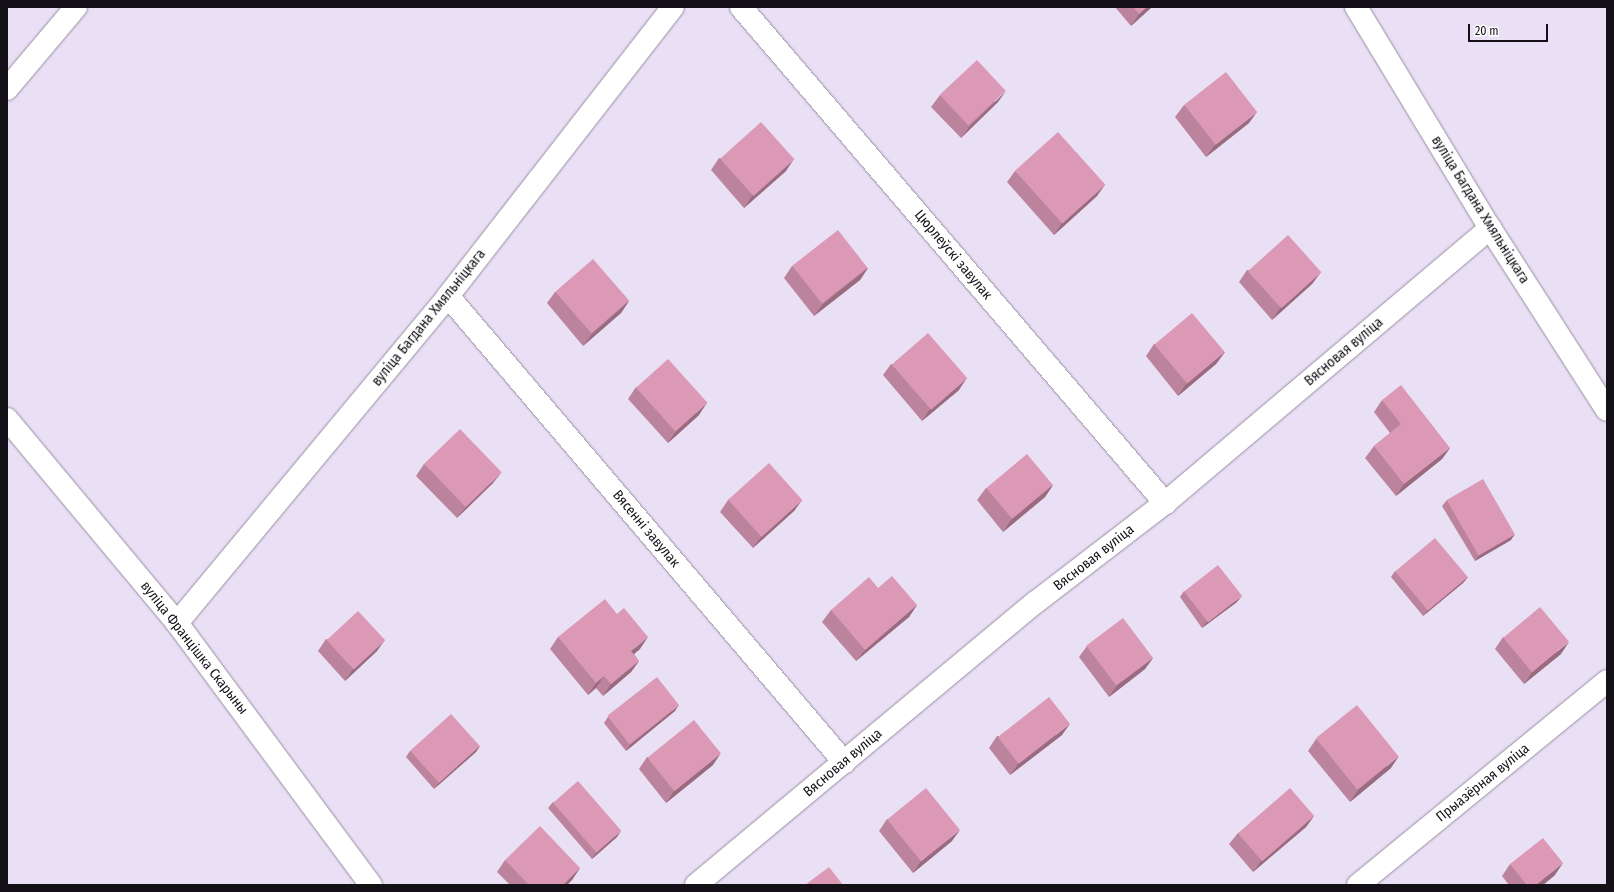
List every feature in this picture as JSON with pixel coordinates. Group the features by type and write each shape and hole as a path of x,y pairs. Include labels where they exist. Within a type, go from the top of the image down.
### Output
{"street":[{"path":"7,89 76,7"},
{"name":"вуліца Багдана Хмяльніцкага","path":"177,623 448,296 673,7"},
{"name":"Цюрлеўскі завулак","path":"741,7 1165,503"},
{"name":"вуліца Багдана Хмяльніцкага","path":"1356,7 1490,228 1607,410"},
{"name":"Вясновая вуліца","path":"696,885 1036,602 1165,503 1490,228"},
{"name":"Вясенні завулак","path":"448,296 844,762"},
{"name":"вуліца Францішка Скарыны","path":"7,419 177,623 371,885"},
{"name":"Прыазёрная вуліца","path":"1358,885 1607,681"}],"building":[{"path":"1133,7 1147,7 1139,14"},
{"path":"977,60 1006,91 968,125 940,95"},
{"path":"1226,72 1257,112 1216,145 1184,105"},
{"path":"761,122 794,159 754,196 720,159"},
{"path":"1058,132 1106,185 1062,224 1015,171"},
{"path":"838,230 868,268 822,304 792,266"},
{"path":"1288,235 1321,272 1281,308 1248,271"},
{"path":"593,259 629,301 591,333 555,292"},
{"path":"1192,313 1225,352 1187,384 1154,344"},
{"path":"928,333 967,378 931,410 892,364"},
{"path":"668,359 707,403 676,432 636,388"},
{"path":"1401,385 1450,448 1404,484 1374,446 1401,424 1382,400"},
{"path":"460,429 502,472 466,507 424,464"},
{"path":"1027,454 1053,485 1012,519 986,488"},
{"path":"769,463 802,500 762,537 728,500"},
{"path":"1483,479 1515,534 1479,555 1447,500"},
{"path":"1435,538 1468,577 1428,610 1395,571"},
{"path":"1218,565 1242,596 1208,622 1184,591"},
{"path":"892,576 917,605 865,650 831,610 869,577 878,588"},
{"path":"605,599 617,614 624,608 648,637 631,651 639,661 611,684 604,676 596,683 558,637"},
{"path":"1540,607 1569,641 1532,672 1503,638"},
{"path":"358,611 385,640 354,670 327,640"},
{"path":"1123,618 1153,658 1116,686 1086,646"},
{"path":"657,677 679,705 630,744 607,716"},
{"path":"1049,697 1070,724 1019,764 998,737"},
{"path":"1357,705 1399,756 1357,790 1316,738"},
{"path":"451,714 480,746 439,783 410,751"},
{"path":"694,720 721,753 674,791 647,758"},
{"path":"578,781 621,831 596,852 553,803"},
{"path":"926,788 960,830 921,861 887,819"},
{"path":"1290,788 1314,816 1262,861 1238,833"},
{"path":"540,826 580,868 563,885 529,885 505,860"},
{"path":"1543,838 1563,863 1536,885 1527,885 1510,864"},
{"path":"829,867 843,885 805,885"}]}
